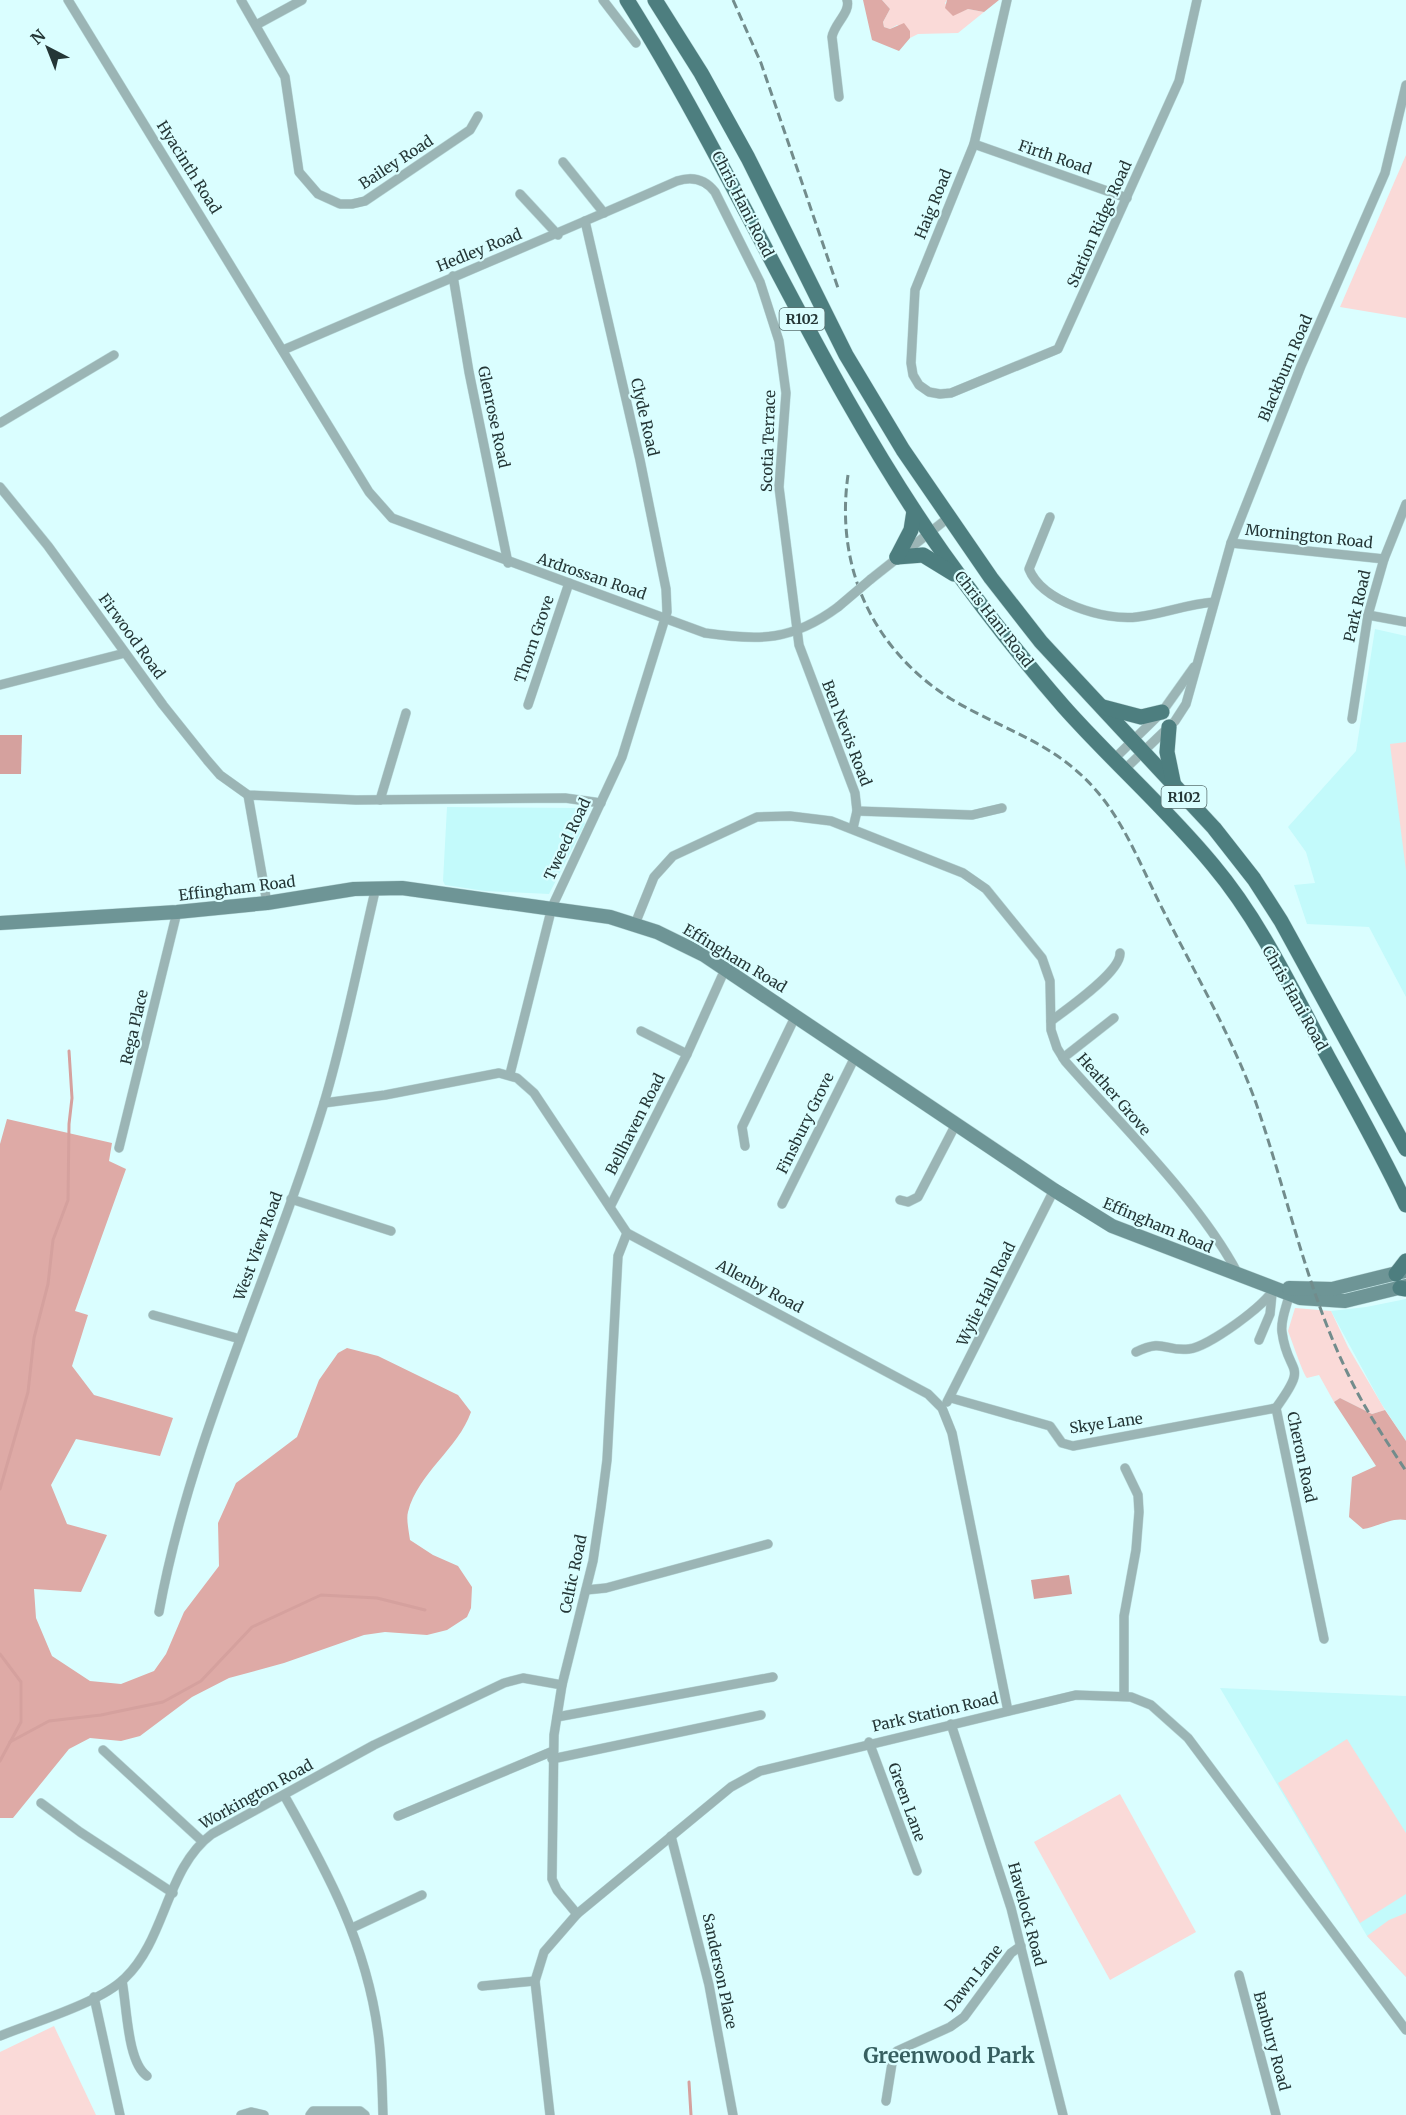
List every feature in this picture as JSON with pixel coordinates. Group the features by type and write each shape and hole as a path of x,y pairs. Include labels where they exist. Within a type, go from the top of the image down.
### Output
{"main road":[{"name":"Chris Hani Road","path":"627,0 693,108 827,368 914,511 963,581 1065,708 1211,862 1249,915 1383,1154 1406,1205"},
{"name":"Chris Hani Road","path":"655,0 701,73 748,158 846,355 903,450 991,578 1041,642 1220,835 1281,921 1406,1149"},
{"path":"897,557 910,530 914,511"},
{"path":"897,557 923,555 963,581"},
{"path":"1100,706 1129,716 1148,717 1162,712"},
{"path":"1168,727 1167,752 1174,787"},
{"path":"1403,1282 1406,1261"}],"street":[{"name":"Hyacinth Road","path":"68,0 283,350"},
{"name":"Bailey Road","path":"241,0 280,66 288,86 298,172 310,188 330,201 352,204 379,194 470,130 478,116"},
{"path":"256,25 302,0"},
{"path":"603,0 636,43"},
{"path":"839,97 832,37 833,29 847,8 847,0"},
{"name":"Haig Road","path":"951,393 929,392 919,386 913,375 911,363 915,290 974,144 1007,0"},
{"name":"Station Ridge Road","path":"951,393 1058,350 1179,81 1197,0"},
{"name":"Blackburn Road","path":"1119,765 1138,747 1168,727 1186,704 1193,686 1196,665 1231,543 1300,366 1385,173 1406,85"},
{"name":"Firth Road","path":"974,144 1127,198"},
{"path":"563,162 604,213"},
{"name":"Hedley Road","path":"283,350 453,276 558,235 685,178"},
{"name":"Scotia Terrace","path":"685,178 703,181 715,192 760,282 779,341 786,393 779,487 797,632"},
{"path":"520,194 558,235"},
{"name":"Clyde Road","path":"585,221 660,560 667,599 666,620"},
{"name":"Glenrose Road","path":"453,276 469,372 508,562"},
{"name":"Ardrossan Road","path":"283,350 369,492 384,512 405,525 569,583 694,631 729,637 776,636 797,632 838,607 948,518"},
{"path":"0,423 114,355"},
{"name":"Firwood Road","path":"0,487 48,546 125,653 207,760 228,782 248,795"},
{"name":"Park Road","path":"1352,719 1368,615 1384,559 1406,504"},
{"path":"1050,517 1030,565 1030,573 1058,599 1085,610 1121,617 1135,617 1185,605 1214,602"},
{"name":"Mornington Road","path":"1231,543 1384,559"},
{"name":"Thorn Grove","path":"528,705 569,583"},
{"path":"1368,615 1406,622"},
{"name":"Tweed Road","path":"510,1074 552,907 622,757 666,620"},
{"name":"Ben Nevis Road","path":"797,632 809,676 855,793 857,812 853,828"},
{"path":"0,685 125,653"},
{"name":"Blackburn Road","path":"1119,765 1138,747 1196,665"},
{"path":"380,800 406,713"},
{"path":"267,903 248,795 380,800 565,798 601,803"},
{"path":"857,812 972,815 1002,808"},
{"path":"635,924 654,877 665,861 733,826 767,816 817,818 853,828"},
{"name":"Heather Grove","path":"853,828 963,873 986,889 1042,958 1050,981 1051,1021 1057,1048 1063,1058 1184,1196 1219,1240 1239,1276"},
{"name":"Effingham Road","path":"0,924 177,912 267,903 376,887 552,907 635,924 704,955 1054,1190 1112,1226 1274,1291 1290,1292 1310,1300 1345,1301 1403,1282"},
{"name":"West View Road","path":"159,1612 184,1501 324,1103 376,887"},
{"name":"Rega Place","path":"119,1149 177,912"},
{"path":"1051,1021 1110,972 1119,962 1120,953"},
{"name":"Bellhaven Road","path":"610,1207 687,1054 722,976"},
{"path":"745,1146 741,1127 795,1015"},
{"path":"1063,1058 1114,1018"},
{"path":"641,1031 687,1054"},
{"name":"Finsbury Grove","path":"782,1204 856,1055"},
{"path":"324,1103 385,1095 488,1073 510,1074"},
{"name":"Allenby Road","path":"510,1074 526,1084 534,1093 627,1233 921,1388 942,1408 952,1433 1008,1711"},
{"path":"900,1200 911,1201 918,1197 956,1124"},
{"name":"Wylie Hall Road","path":"942,1408 951,1398 1054,1190"},
{"path":"291,1199 391,1231"},
{"name":"Celtic Road","path":"577,1914 557,1890 552,1879 553,1755 562,1686 593,1561 607,1460 618,1256 627,1233"},
{"path":"1259,1340 1270,1314 1274,1291"},
{"path":"1136,1352 1157,1344 1185,1349 1200,1346 1274,1291"},
{"name":"Cheron Road","path":"1290,1292 1282,1332 1295,1366 1296,1376 1276,1408 1324,1639"},
{"path":"153,1315 240,1339"},
{"name":"Skye Lane","path":"951,1398 1050,1426 1062,1443 1073,1446 1276,1408"},
{"path":"1124,1696 1124,1616 1136,1550 1139,1512 1138,1496 1125,1468"},
{"path":"586,1590 606,1588 768,1544"},
{"path":"557,1717 773,1677"},
{"name":"Workington Road","path":"0,2037 94,1997 122,1981 142,1956 190,1856 202,1841 374,1745 504,1683 523,1678 562,1686"},
{"name":"Park Station Road","path":"550,2115 536,1981 544,1952 577,1914 671,1836 750,1774 869,1742 1076,1695 1124,1696 1151,1705 1188,1738 1406,2030"},
{"path":"398,1816 553,1755 761,1715"},
{"name":"Havelock Road","path":"951,1724 989,1836 1021,1946 1063,2115"},
{"name":"Green Lane","path":"869,1742 917,1871"},
{"path":"103,1750 202,1841"},
{"path":"284,1796 330,1876 352,1928 366,1974 376,2022 381,2056 382,2115"},
{"path":"41,1803 80,1832 172,1893"},
{"name":"Sanderson Place","path":"671,1836 710,1985 734,2115"},
{"path":"352,1928 422,1895"},
{"name":"Dawn Lane","path":"886,2101 893,2057 897,2051 960,2021 1011,1953 1021,1946"},
{"name":"Banbury Road","path":"1239,1974 1276,2115"},
{"path":"122,1981 132,2050 139,2069 147,2076"},
{"path":"482,1986 536,1981"},
{"path":"94,1997 120,2115"},
{"path":"310,2115 313,2111 360,2111 366,2115"},
{"path":"241,2115 251,2112 264,2115"}],"shaded area":[{"path":"863,0 882,0 890,9 883,22 884,27 890,29 904,23 910,31 910,38 899,51 872,40"},
{"path":"882,0 947,0 945,3 953,15 968,9 984,12 958,33 918,34 910,38 910,31 897,25 890,29 884,27 883,22 890,9"},
{"path":"947,0 999,0 984,12 968,9 953,16 945,8"},
{"path":"1406,155 1406,318 1340,307"},
{"path":"1375,629 1406,636 1406,997 1369,927 1307,924 1294,885 1315,883 1306,852 1288,827 1356,751"},
{"path":"0,735 22,735 21,774 0,774"},
{"path":"1406,742 1406,871 1390,744"},
{"path":"447,807 579,808 585,824 549,894 485,891 445,885 443,881"},
{"path":"7,1119 112,1143 109,1161 126,1169 75,1311 88,1315 72,1366 94,1395 173,1418 160,1456 76,1439 51,1485 67,1524 107,1535 81,1592 34,1589 36,1618 52,1656 90,1681 121,1684 154,1671 166,1654 184,1612 219,1566 218,1523 236,1483 297,1437 319,1380 338,1353 347,1348 378,1356 458,1395 471,1412 457,1438 420,1485 407,1518 410,1540 433,1555 458,1566 472,1587 471,1608 467,1617 447,1630 427,1635 385,1632 364,1635 284,1663 229,1678 192,1697 140,1736 121,1741 90,1738 69,1749 13,1818 0,1818 0,1144"},
{"path":"1406,1299 1406,1441 1381,1403 1331,1311"},
{"path":"1295,1308 1331,1311 1348,1347 1385,1410 1372,1414 1340,1398 1334,1402 1319,1375 1307,1378 1288,1331"},
{"path":"1340,1398 1372,1414 1385,1410 1406,1441 1406,1520 1395,1520 1363,1529 1349,1517 1352,1477 1376,1466 1334,1402"},
{"path":"1069,1575 1072,1594 1034,1599 1031,1580"},
{"path":"1220,1688 1406,1696 1406,1977 1367,1936"},
{"path":"1347,1739 1406,1833 1406,1894 1360,1923 1278,1783"},
{"path":"1120,1794 1196,1932 1110,1980 1034,1842"},
{"path":"1406,1913 1406,1977 1367,1936 1389,1920"},
{"path":"54,2026 96,2115 0,2115 0,2052"}],"waterway":[{"path":"0,1489 28,1392 34,1338 48,1284 53,1240 68,1200 69,1124 72,1098 69,1051"},
{"path":"10,1742 49,1721 101,1715 163,1702 201,1681 252,1627 321,1595 377,1598 425,1610"},
{"path":"0,1654 21,1682 21,1722 0,1761"},
{"path":"689,2082 691,2115"}],"railway":[{"path":"733,0 761,63 838,288"},
{"path":"848,475 845,509 854,573 865,603 880,630 900,656 923,679 951,699 1032,741 1070,765 1104,800 1121,826 1247,1079 1320,1308 1333,1341 1361,1399 1406,1471"}],"district":[{"name":"Greenwood Park","path":"949,2055"}]}
